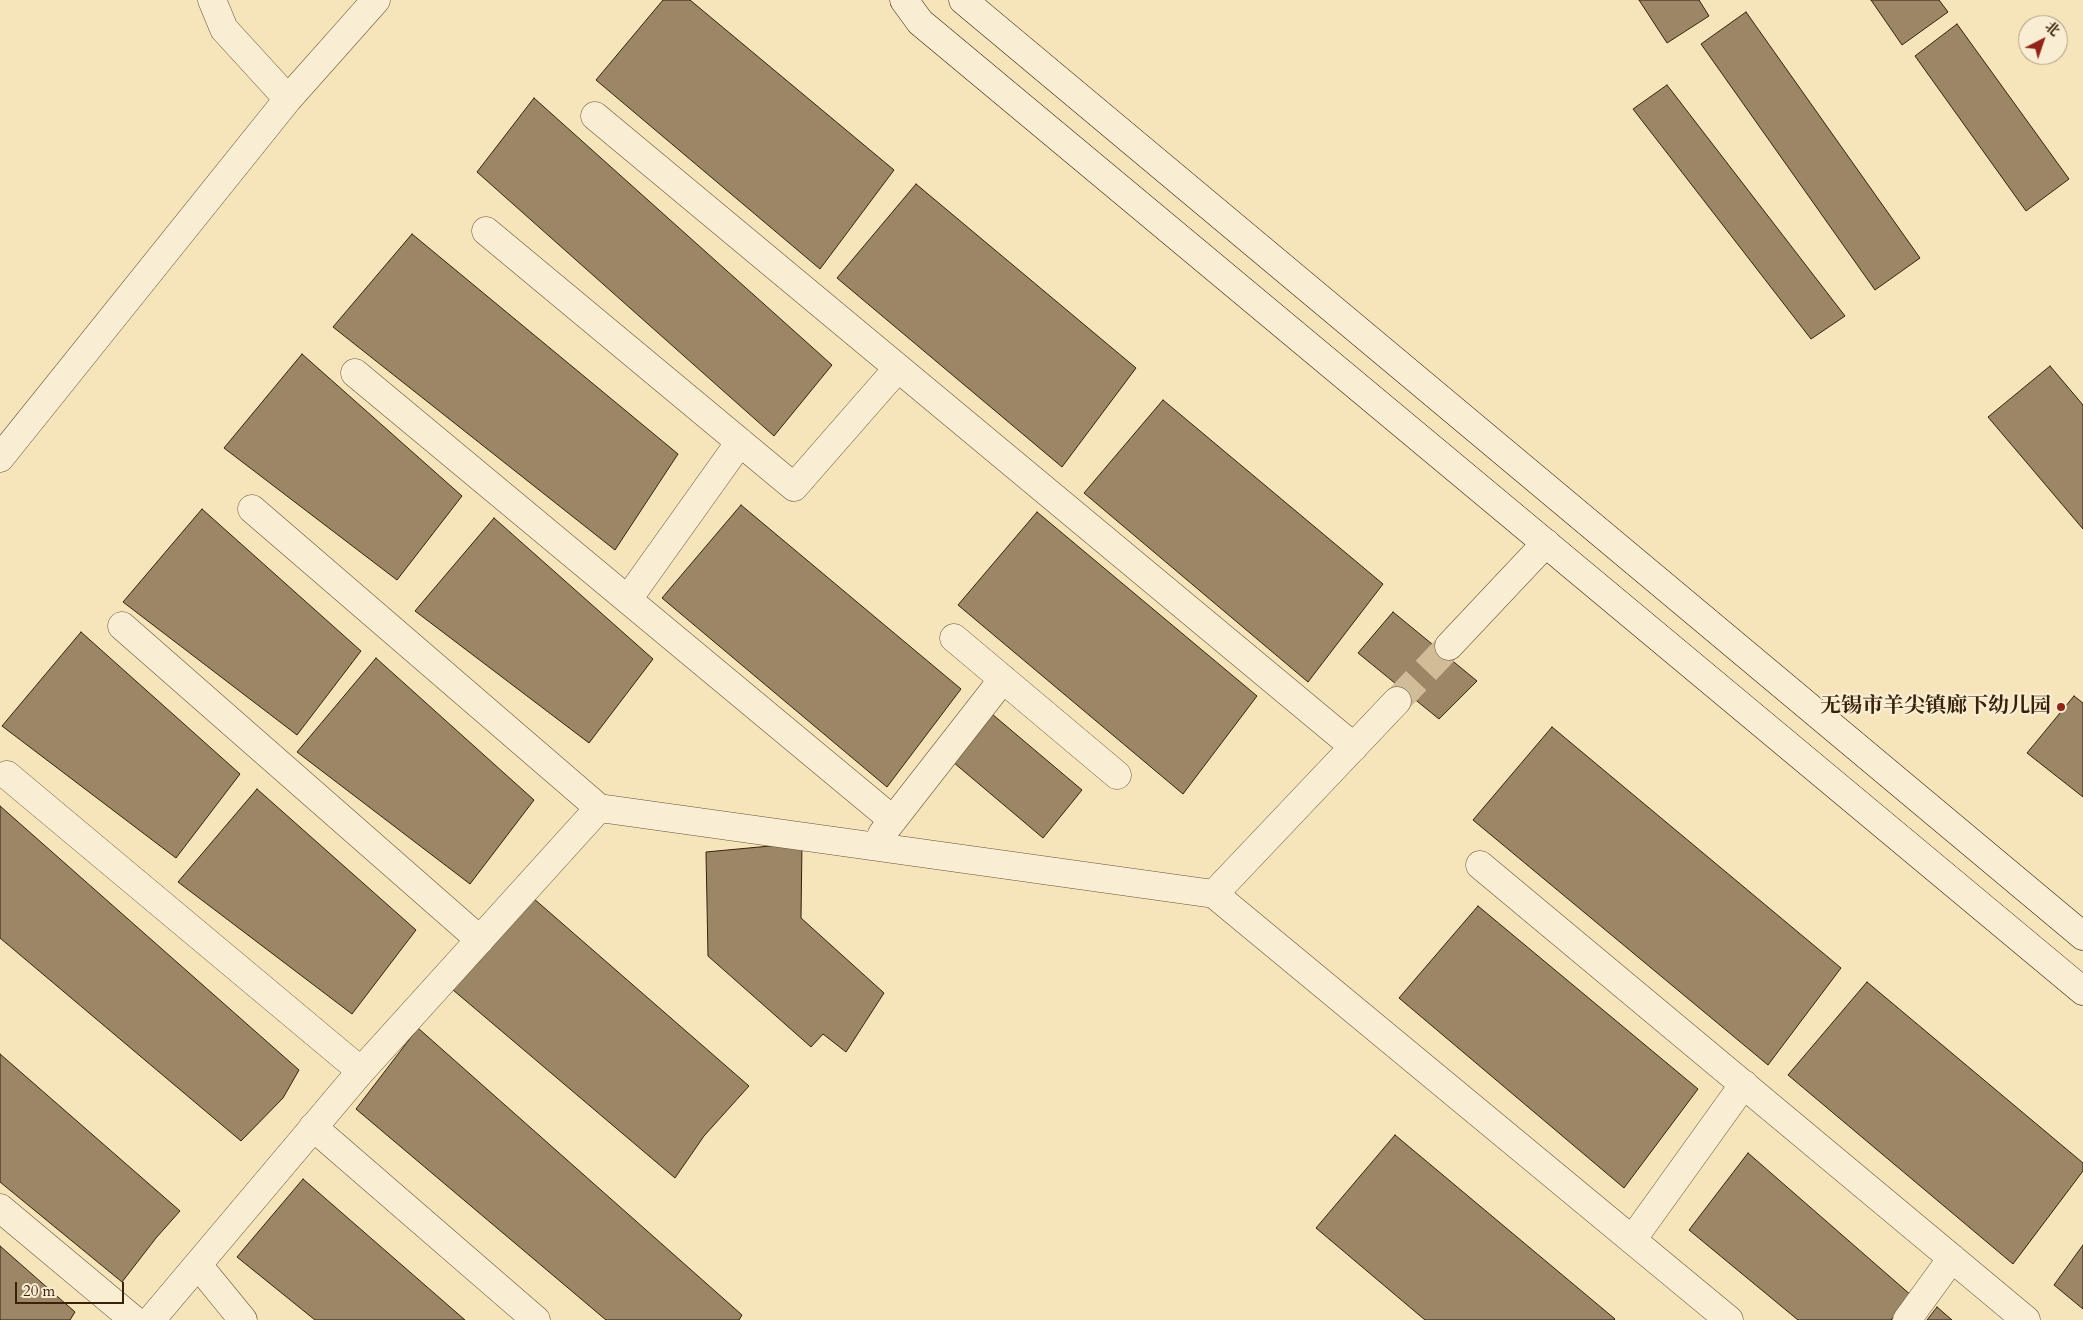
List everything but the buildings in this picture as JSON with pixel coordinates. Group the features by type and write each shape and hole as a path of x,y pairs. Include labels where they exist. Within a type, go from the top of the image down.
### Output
{"street":[{"path":"212,0 224,29 288,99"},
{"path":"0,458 288,99 376,0"},
{"path":"904,0 920,22 2083,990"},
{"path":"963,0 2083,936"},
{"path":"595,116 1354,747"},
{"path":"486,231 794,487 898,368"},
{"path":"355,373 893,820"},
{"path":"628,600 740,442"},
{"path":"252,509 599,808 1214,894 1632,1240 1719,1317"},
{"path":"1449,646 1546,543"},
{"path":"122,626 480,940"},
{"path":"954,638 1117,775"},
{"path":"873,846 1003,679"},
{"path":"1214,894 1397,701"},
{"path":"7,775 361,1071"},
{"path":"151,1320 361,1071 599,808"},
{"path":"1480,865 2026,1320"},
{"path":"1632,1240 1744,1084"},
{"path":"313,1127 536,1320"},
{"path":"0,1208 134,1320"},
{"path":"1907,1320 1952,1258"},
{"path":"198,1265 243,1320"}],"tunnel":[{"path":"1397,701 1449,646"}],"place":[{"name":"无锡市羊尖镇廊下幼儿园","path":"2061,707"}]}
